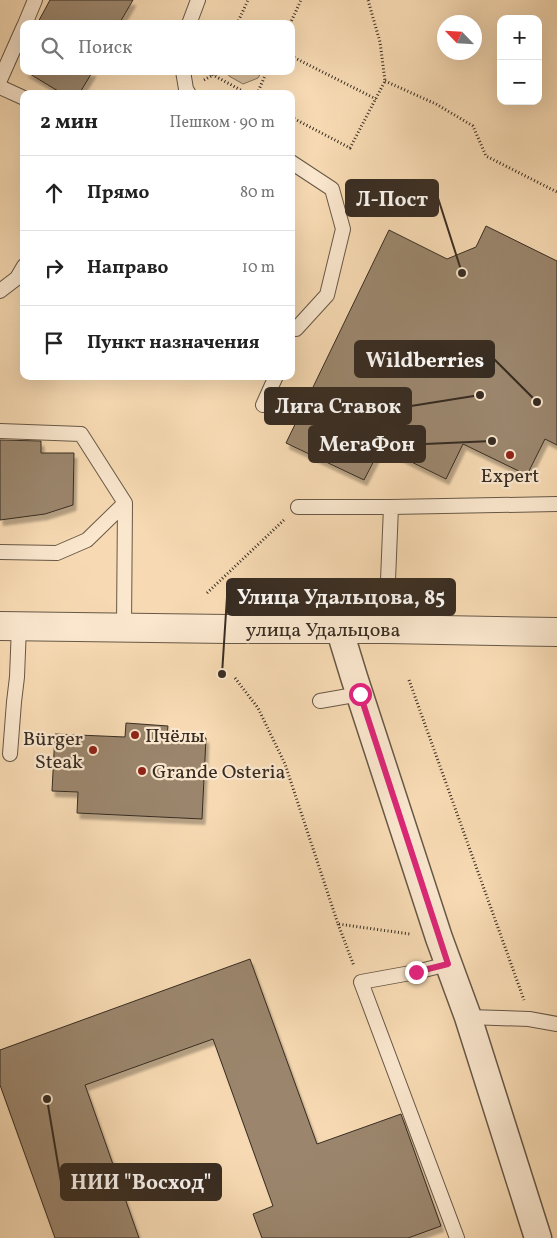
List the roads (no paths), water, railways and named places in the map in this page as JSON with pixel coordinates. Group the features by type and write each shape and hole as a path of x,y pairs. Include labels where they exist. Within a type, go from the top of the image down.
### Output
{"street":[{"name":"улица Удальцова","path":"10,626 228,629 339,628 557,632"},
{"path":"339,628 439,938 468,1017 538,1238"}],"lane":[{"path":"26,20 36,0"},
{"path":"190,20 198,0"},
{"path":"0,80 20,34"},
{"path":"184,75 187,90"},
{"path":"0,87 20,96"},
{"path":"295,165 332,189 343,228 327,295 295,331"},
{"path":"0,291 17,278 20,273"},
{"path":"263,405 274,380"},
{"path":"0,431 81,434 125,503 124,628"},
{"path":"0,552 57,554 87,540 125,503"},
{"path":"298,507 557,504"},
{"path":"386,629 391,507"},
{"path":"10,626 17,677 10,754"},
{"path":"320,701 360,694"},
{"path":"448,964 362,982 458,1238"},
{"path":"468,1017 529,1019 557,1024"}],"place":[{"name":"Л-Пост","path":"462,273"},
{"name":"Лига Ставок","path":"480,395"},
{"name":"Wildberries","path":"537,402"},
{"name":"МегаФон","path":"492,441"},
{"name":"Expert","path":"510,455"},
{"name":"Улица Удальцова, 85","path":"222,674"},
{"name":"Пчёлы","path":"135,735"},
{"name":"Bürger Steak","path":"93,750"},
{"name":"Grande Osteria","path":"142,771"},
{"name":"НИИ \"Восход\"","path":"47,1099"}]}
